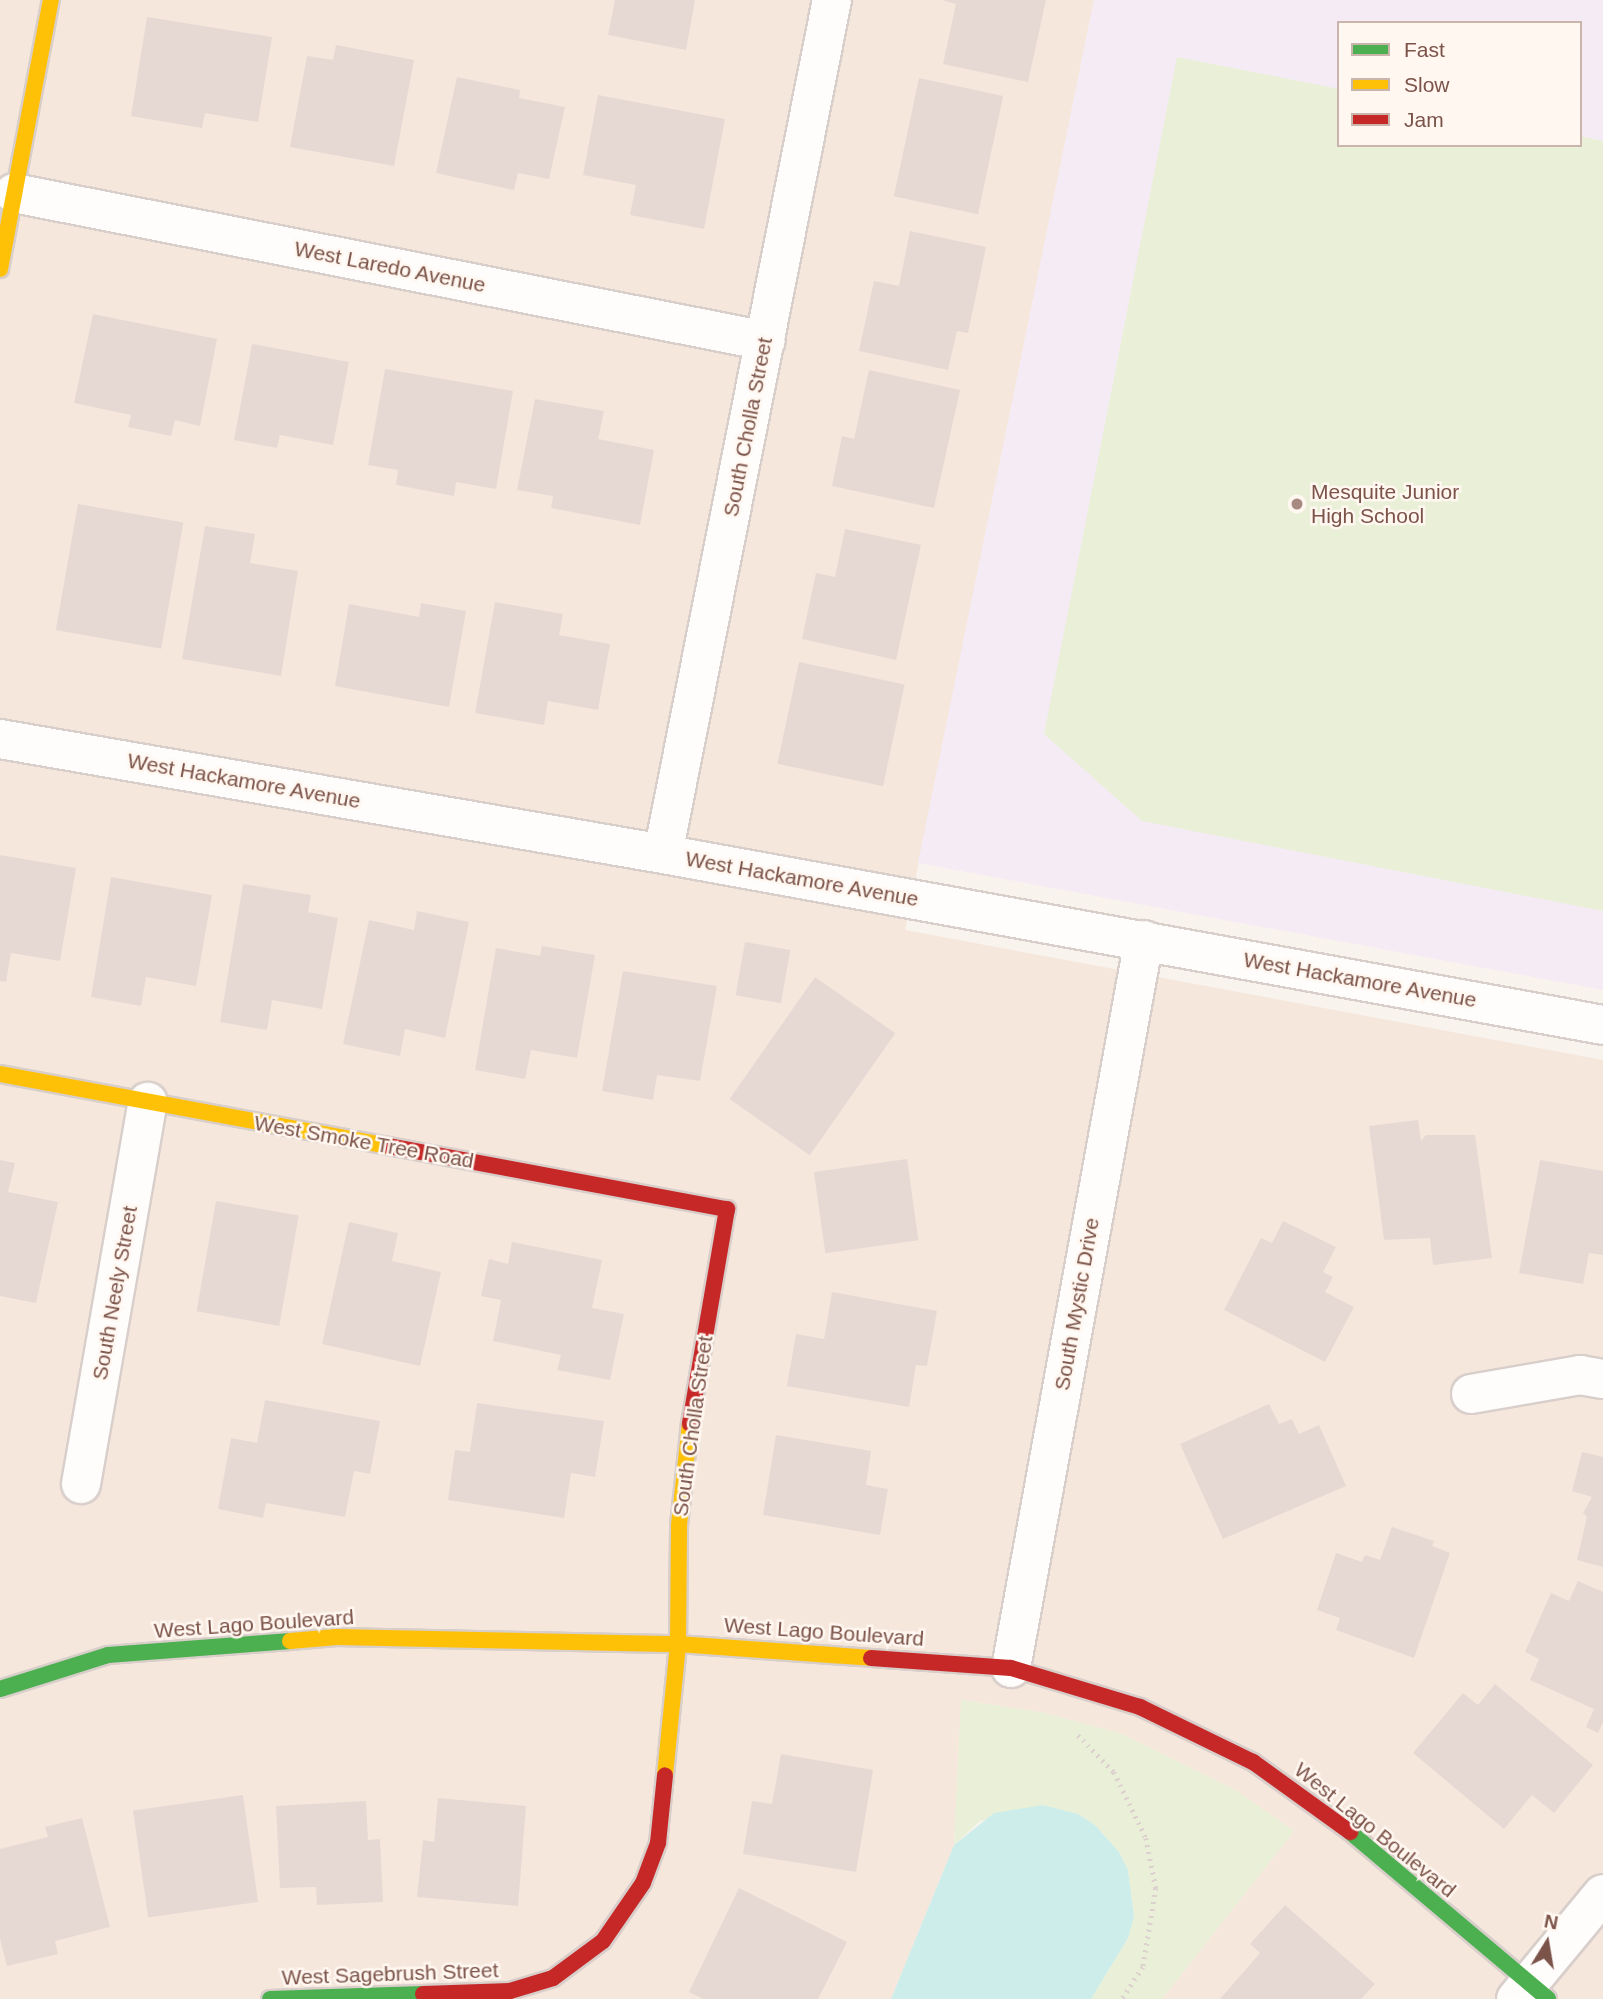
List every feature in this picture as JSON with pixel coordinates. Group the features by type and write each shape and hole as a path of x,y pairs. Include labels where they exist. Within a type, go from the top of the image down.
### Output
{"street":[{"path":"0,269 51,0"},
{"name":"South Cholla Street","path":"663,853 832,0"},
{"name":"West Laredo Avenue","path":"14,193 765,341"},
{"name":"West Hackamore Avenue","path":"0,739 663,853 1603,1025"},
{"name":"South Mystic Drive","path":"1011,1668 1144,940"},
{"name":"West Smoke Tree Road","path":"0,1074 727,1209"},
{"name":"South Neely Street","path":"81,1483 148,1102"},
{"name":"South Cholla Street","path":"678,1644 679,1525 687,1440 727,1209"},
{"path":"1471,1394 1580,1375 1603,1379"},
{"name":"West Lago Boulevard","path":"0,1689 108,1655 337,1637 678,1644 1011,1668 1140,1707 1253,1762 1329,1814 1531,1994"},
{"name":"West Sagebrush Street","path":"270,1999 510,1991 554,1978 603,1941 643,1883 658,1843 678,1644"},
{"path":"1531,1994 1603,1894"}],"path":[{"path":"1114,1772 1146,1838 1156,1888 1143,1967 1122,1999"}],"shaded area":[{"path":"0,0 1094,0 905,930 1603,1060 1603,1999 1162,1999 1293,1832 1237,1791 1122,1734 1045,1713 962,1700 954,1845 891,1999 0,1999"},
{"name":"Mesquite Junior High School","path":"1094,0 1603,0 1603,990 918,863"}],"green space":[{"name":"Mesquite Junior High School","path":"1177,57 1337,89 1337,147 1582,147 1582,136 1603,141 1603,911 1142,821 1044,734"},
{"path":"961,1700 1045,1713 1122,1734 1237,1791 1294,1831 1162,1999 1091,1999 1128,1938 1134,1917 1128,1870 1119,1852 1095,1825 1078,1814 1043,1805 980,1821 954,1845"}],"water":[{"path":"1043,1805 1078,1814 1095,1825 1119,1852 1128,1870 1134,1917 1128,1938 1091,1999 891,1999 954,1845 994,1813"}],"building":[{"path":"615,0 695,0 686,50 608,35"},
{"path":"942,0 1046,0 1028,82 943,64 956,4"},
{"path":"147,17 272,37 258,122 205,113 202,128 131,116"},
{"path":"336,45 414,60 394,166 290,147 307,56 333,60"},
{"path":"457,77 520,90 519,98 565,107 549,179 518,173 514,190 436,173"},
{"path":"919,78 1003,96 978,214 894,196"},
{"path":"598,95 725,119 704,229 630,215 636,185 583,175"},
{"path":"910,231 986,247 968,333 957,331 948,370 859,351 874,281 899,286"},
{"path":"93,314 217,339 200,426 175,420 171,436 128,427 131,415 74,403"},
{"path":"252,344 349,362 333,445 280,435 277,448 234,440"},
{"path":"385,369 513,391 496,489 456,482 454,496 396,485 398,470 368,465"},
{"path":"869,370 960,390 934,508 832,486 842,436 854,439"},
{"path":"535,399 604,411 598,439 654,450 640,525 551,508 553,496 517,490"},
{"path":"78,504 183,523 161,649 56,630"},
{"path":"205,526 255,534 250,563 298,571 281,676 182,659"},
{"path":"845,529 921,545 896,660 802,639 816,573 835,577"},
{"path":"495,602 563,614 559,635 610,644 598,710 548,701 544,725 475,713"},
{"path":"421,603 466,611 449,707 335,686 349,604 419,617"},
{"path":"799,662 905,684 883,786 777,764"},
{"path":"0,855 76,868 60,961 11,953 6,982 0,981"},
{"path":"111,877 212,895 196,986 146,977 141,1006 91,997"},
{"path":"243,884 311,895 308,912 338,918 322,1009 272,1000 267,1030 220,1022"},
{"path":"417,911 469,922 445,1038 405,1029 400,1056 343,1044 369,920 414,930"},
{"path":"745,942 790,950 781,1003 736,995"},
{"path":"542,946 595,955 577,1058 531,1050 525,1079 475,1070 496,948 540,956"},
{"path":"623,971 717,986 700,1081 657,1075 653,1100 602,1091"},
{"path":"815,977 895,1033 810,1155 730,1099"},
{"path":"1418,1120 1421,1141 1426,1135 1475,1135 1492,1258 1433,1265 1430,1238 1384,1240 1369,1126"},
{"path":"907,1159 918,1240 825,1253 814,1172"},
{"path":"0,1160 15,1163 8,1192 58,1202 36,1303 0,1296"},
{"path":"1540,1160 1603,1171 1603,1255 1589,1253 1583,1284 1519,1273"},
{"path":"216,1201 299,1216 279,1326 197,1311"},
{"path":"1283,1221 1336,1247 1323,1272 1333,1277 1325,1292 1354,1307 1325,1362 1224,1310 1261,1238 1272,1243"},
{"path":"349,1222 398,1233 392,1261 441,1272 420,1366 322,1344"},
{"path":"512,1242 602,1260 592,1308 624,1314 610,1380 557,1370 561,1355 493,1341 501,1300 481,1296 489,1259 508,1264"},
{"path":"832,1292 937,1311 927,1366 916,1365 909,1407 787,1386 796,1334 824,1339"},
{"path":"265,1400 380,1421 370,1474 354,1471 345,1517 266,1503 263,1518 218,1509 231,1438 257,1443"},
{"path":"477,1403 604,1421 595,1477 571,1473 564,1518 448,1500 455,1450 470,1452"},
{"path":"1269,1404 1279,1424 1292,1419 1299,1434 1319,1425 1346,1486 1223,1539 1180,1444"},
{"path":"776,1435 871,1451 866,1485 888,1489 880,1535 763,1515"},
{"path":"1582,1452 1603,1457 1603,1567 1577,1560 1587,1517 1583,1513 1592,1497 1572,1491"},
{"path":"1392,1527 1434,1541 1432,1546 1450,1553 1414,1658 1336,1630 1340,1618 1317,1610 1336,1553 1362,1562 1365,1555 1380,1560"},
{"path":"1578,1581 1603,1592 1603,1722 1598,1733 1586,1727 1594,1709 1530,1680 1539,1659 1525,1652 1551,1593 1569,1601"},
{"path":"1495,1684 1593,1765 1554,1813 1532,1795 1504,1829 1413,1753 1463,1693 1478,1705"},
{"path":"781,1754 873,1770 856,1872 743,1854 752,1801 772,1804"},
{"path":"243,1795 258,1902 148,1917 133,1810"},
{"path":"438,1798 526,1806 518,1906 417,1897 423,1840 434,1842"},
{"path":"366,1801 368,1840 380,1839 383,1902 317,1905 316,1887 280,1888 276,1806"},
{"path":"82,1818 110,1927 55,1941 58,1954 7,1966 0,1939 0,1849 48,1837 45,1827"},
{"path":"739,1888 847,1942 818,1999 703,1999 689,1992"},
{"path":"1285,1905 1375,1984 1361,1999 1220,1999 1260,1953 1250,1944"}],"traffic: fast":[{"path":"0,1689 108,1655 290,1641"},
{"path":"1350,1832 1548,1999"},
{"path":"270,1999 423,1994"}],"traffic: slow":[{"path":"0,269 51,0"},
{"path":"0,1074 389,1146"},
{"path":"665,1775 678,1644 679,1525 690,1424"},
{"path":"290,1641 337,1637 678,1644 871,1658"}],"traffic: jam":[{"path":"389,1146 727,1209 690,1424"},
{"path":"871,1658 1011,1668 1140,1707 1253,1762 1350,1832"},
{"path":"423,1994 510,1991 553,1978 603,1941 643,1883 658,1843 665,1775"}],"place":[{"name":"Mesquite Junior High School","path":"1297,504"}]}
